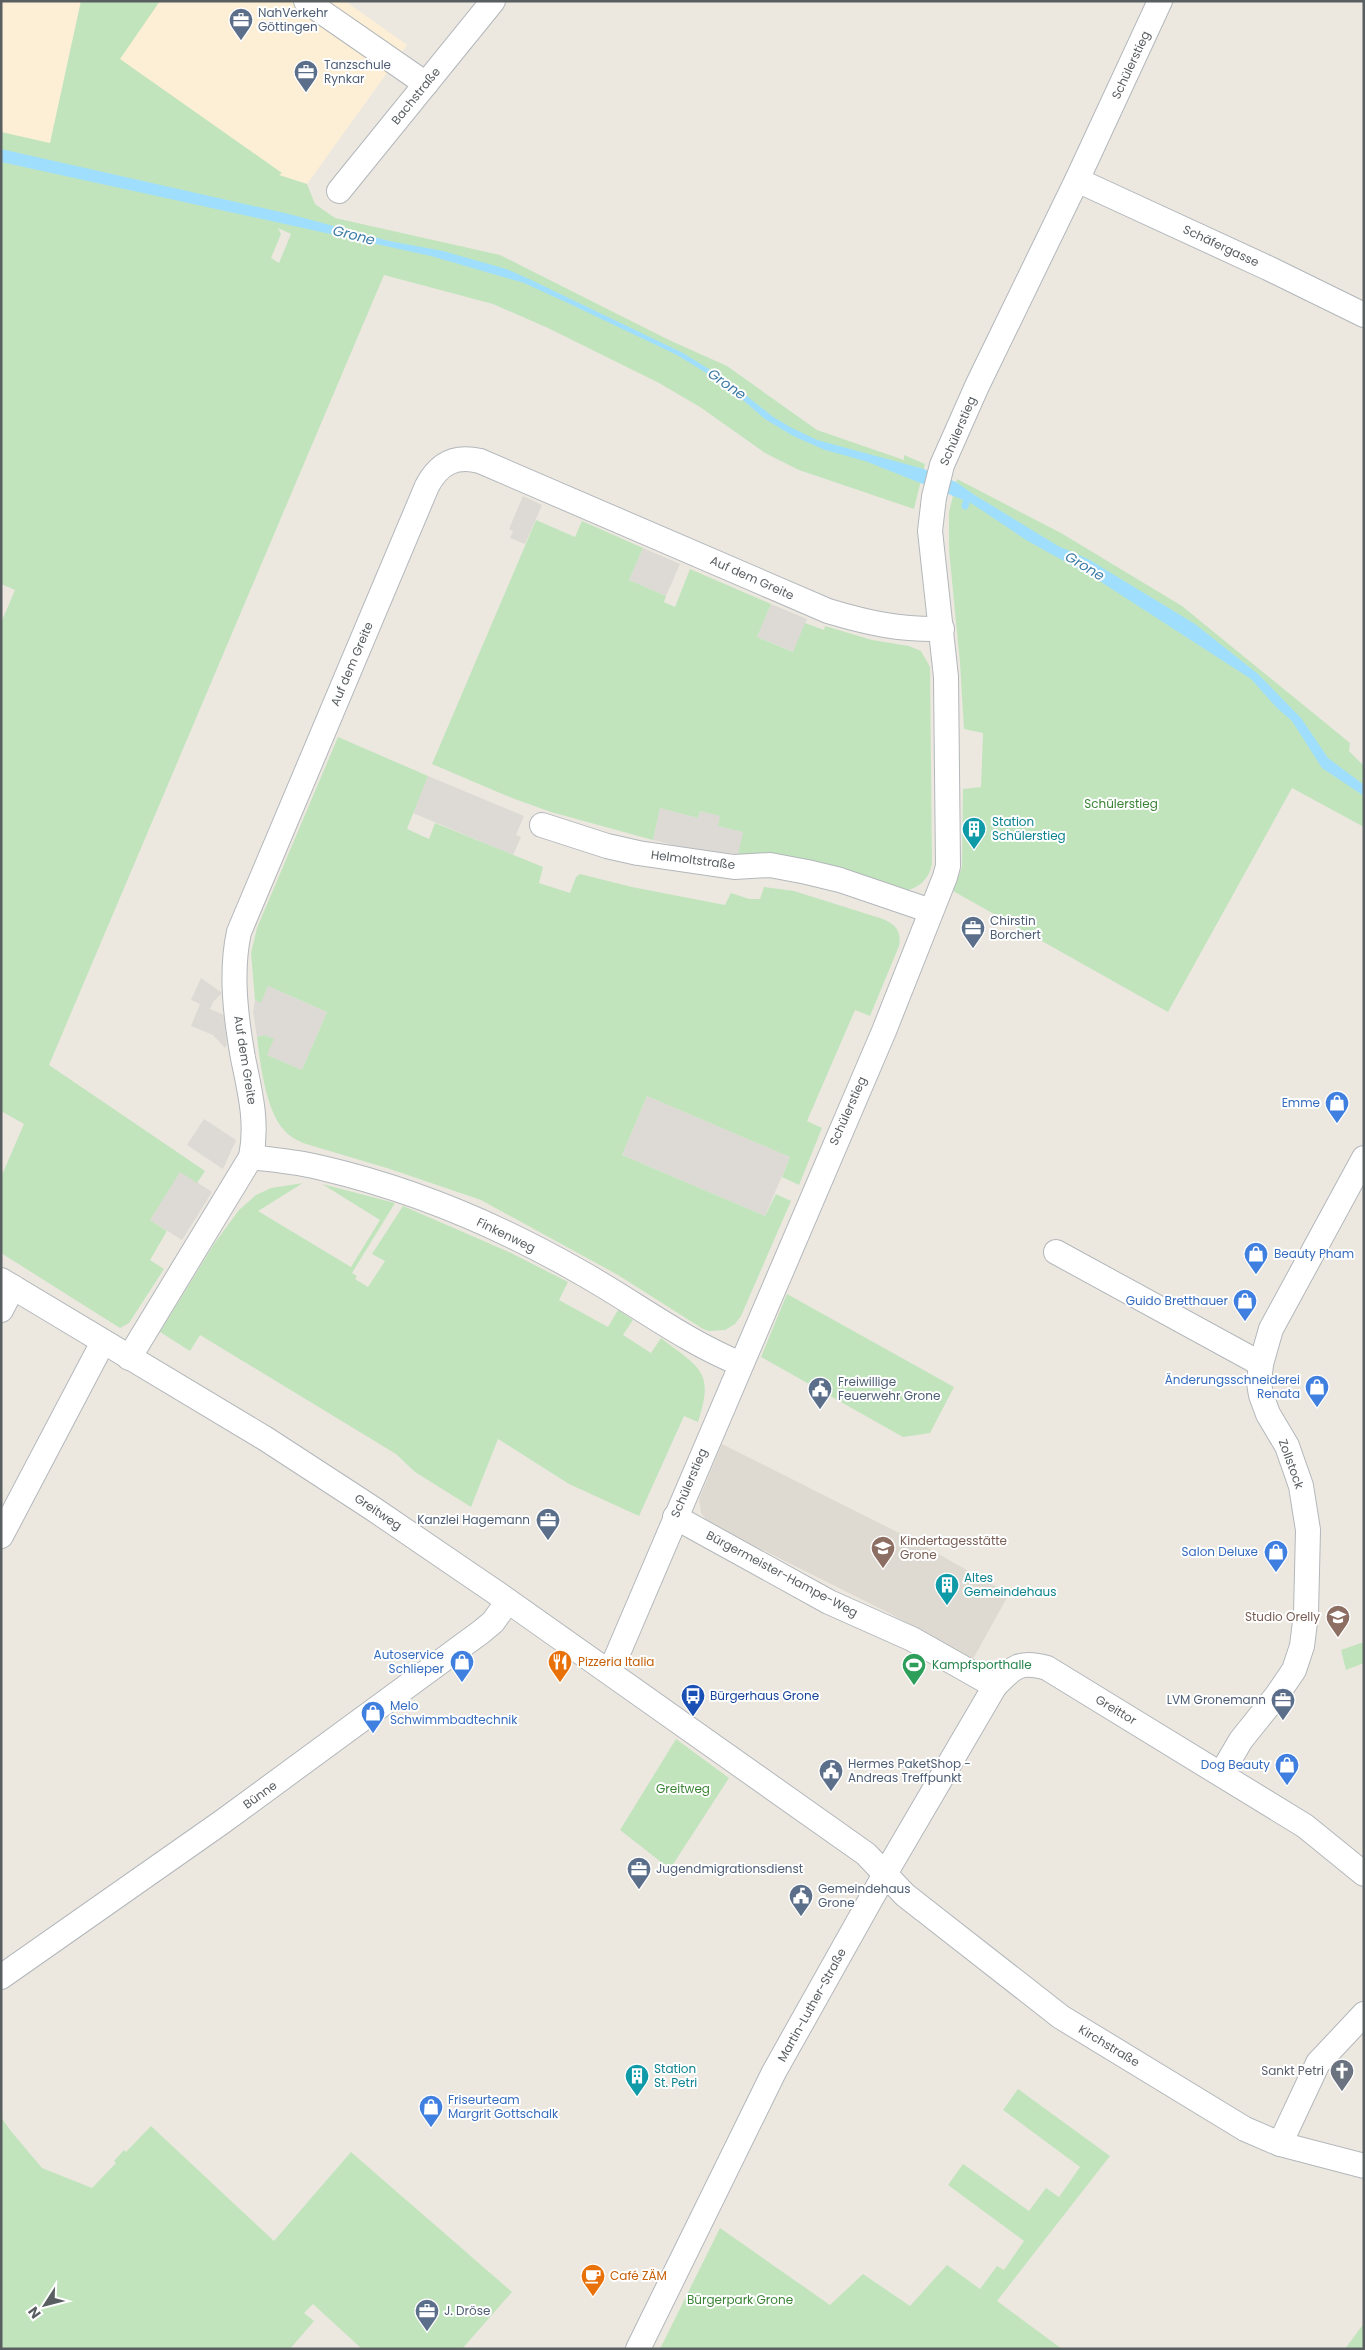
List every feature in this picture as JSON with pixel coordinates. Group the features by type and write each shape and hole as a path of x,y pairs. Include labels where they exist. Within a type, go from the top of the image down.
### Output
{"street":[{"path":"306,1 426,84"},
{"name":"Bachstraße","path":"339,192 493,1"},
{"name":"Schülerstieg","path":"608,1671 616,1658 890,1017 948,866 946,677 930,531 934,497 940,472 977,386 1077,180 1160,1"},
{"name":"Schäfergasse","path":"1077,180 1268,268 1364,315"},
{"name":"Auf dem Greite","path":"129,1358 251,1157 255,1120 238,1031 235,990 236,945 239,932 418,505 430,480 440,467 460,458 480,461 828,611 869,624 910,630 942,629"},
{"name":"Helmoltstraße","path":"542,825 607,846 638,853 734,867 770,865 807,872 849,883 931,911"},
{"name":"Finkenweg","path":"251,1157 320,1167 424,1199 478,1221 579,1271 701,1346 741,1364"},
{"name":"Zollstock","path":"1221,1774 1241,1740 1277,1696 1294,1670 1302,1646 1306,1614 1308,1530 1301,1486 1287,1446 1268,1414 1261,1395 1259,1383 1261,1364 1271,1329 1364,1158"},
{"path":"1056,1252 1261,1364"},
{"path":"1,1310 7,1284"},
{"name":"Greitweg","path":"7,1284 266,1439 372,1508 608,1671 866,1854 885,1874"},
{"path":"1,1536 102,1342"},
{"name":"Bürgermeister-Hampe-Weg","path":"675,1517 829,1602 1001,1680"},
{"name":"Bünne","path":"1,1977 222,1822 481,1632 493,1622 508,1601"},
{"name":"Greittor","path":"1001,1680 1017,1666 1031,1663 1047,1668 1306,1826 1364,1874"},
{"name":"Martin-Luther-Straße","path":"638,2349 774,2072 885,1874 1001,1680"},
{"name":"Kirchstraße","path":"885,1874 905,1896 1061,2017 1245,2129 1280,2144 1364,2166"},
{"path":"1280,2144 1318,2063 1364,2014"}],"shaded area":[{"path":"1,1 81,1 50,144 1,132"},
{"path":"114,1 345,1 407,45 307,184 256,168 89,66"},
{"path":"523,496 542,505 525,544 510,538 513,531 509,529"},
{"path":"643,548 680,564 666,596 629,580"},
{"path":"771,604 807,619 794,652 757,637"},
{"path":"428,776 524,816 516,835 521,837 513,855 413,813"},
{"path":"660,808 698,818 700,811 721,816 718,826 744,832 738,854 685,848 653,840"},
{"path":"201,978 222,993 213,1002 210,1009 224,1015 227,1045 225,1048 213,1035 191,1026 200,1004 191,1000"},
{"path":"268,986 327,1012 302,1070 267,1055 264,1035 257,1037 253,1012 255,1000 261,1002"},
{"path":"647,1096 790,1157 765,1216 622,1155"},
{"path":"204,1119 236,1140 223,1169 187,1145"},
{"path":"180,1171 212,1192 182,1240 150,1220"},
{"name":"Kindertagesstätte Grone","path":"722,1444 921,1544 1009,1594 973,1659 887,1612 709,1523 701,1513 699,1499"}],"green space":[{"path":"81,1 160,1 120,59 282,173 279,175 307,184 315,204 335,218 500,255 669,340 727,366 817,430 904,460 904,455 925,464 914,509 799,470 765,453 700,407 659,383 548,328 493,304 384,275 49,1065 205,1171 197,1183 180,1172 150,1220 167,1231 150,1260 164,1269 129,1323 120,1328 1,1253 1,1177 24,1124 1,1111 1,623 15,590 1,584 1,132 50,143","holes":["278,228 291,234 279,263 271,258 281,234"]},
{"name":"Schülerstieg","path":"957,479 1061,533 1182,606 1350,743 1349,751 1364,766 1364,827 1292,788 1168,1012 953,891 962,867 963,789 981,787 983,733 964,729 960,663 949,550 949,512"},
{"path":"536,520 575,537 582,521 643,548 629,580 666,596 664,602 675,607 690,569 771,604 757,637 793,652 805,623 824,630 825,626 872,640 909,646 921,651 930,667 932,864 931,870 922,883 903,891 801,863 738,854 743,832 718,826 720,816 700,811 698,818 660,808 653,840 551,812 512,798 432,764"},
{"path":"338,737 428,776 407,829 429,839 435,823 543,867 539,883 570,893 576,877 580,874 632,887 725,905 731,893 749,899 760,899 764,887 794,891 883,919 897,929 900,941 899,946 870,1016 855,1010 807,1121 822,1128 799,1185 782,1177 790,1157 647,1096 622,1155 765,1216 776,1194 791,1201 741,1316 735,1324 725,1330 709,1331 703,1329 618,1275 481,1200 390,1169 303,1143 288,1134 278,1122 268,1099 257,1037 264,1035 274,1039 267,1055 302,1070 327,1012 268,986 261,1003 255,1000 251,953 257,928"},
{"path":"303,1183 258,1211 351,1267 380,1220 322,1184 395,1203 352,1273 357,1276 355,1279 368,1287 385,1261 372,1254 403,1206 511,1253 568,1282 559,1300 608,1327 618,1310 633,1320 623,1335 651,1353 661,1338 694,1364 704,1380 705,1391 698,1422 684,1416 639,1516 569,1484 498,1439 471,1507 415,1472 396,1454 200,1335 190,1351 160,1332 214,1244 239,1210 256,1195 271,1188"},
{"path":"787,1294 954,1387 930,1433 903,1437 761,1357"},
{"path":"1364,1642 1364,1663 1346,1670 1341,1650"},
{"name":"Greitweg","path":"676,1739 729,1778 670,1869 620,1830"},
{"name":"Bürgerpark Grone","path":"1018,2089 1110,2156 997,2301 1062,2349 660,2349 720,2228 830,2305 863,2274 910,2306 947,2265 980,2289 997,2266 1004,2270 1024,2241 948,2185 963,2164 1029,2211 1046,2188 1059,2197 1080,2167 1003,2110"},
{"path":"1,2117 42,2168 92,2188 116,2163 114,2161 124,2150 126,2152 151,2126 274,2241 351,2152 512,2292 462,2349 362,2349 313,2304 304,2313 314,2321 290,2349 1,2349"},
{"path":"1364,2323 1364,2349 1345,2349"}],"water":[{"name":"Grone","path":"1,149 289,214 389,241 443,251 506,269 527,278 683,353 728,381 772,416 817,440 924,469 956,482 1058,546 1088,559 1195,624 1258,674 1301,718 1328,758 1364,785 1364,796 1322,768 1292,721 1277,708 1251,679 1098,580 1026,540 971,503 865,461 825,450 793,436 765,419 730,389 677,355 572,305 524,283 431,256 1,162"}],"waterway":[{"path":"965,506 968,496"}],"place":[{"name":"NahVerkehr Göttingen","path":"241,41"},
{"name":"Tanzschule Rynkar","path":"306,93"},
{"name":"Station Schülerstieg","path":"974,850"},
{"name":"Chirstin Borchert","path":"973,949"},
{"name":"Emme","path":"1337,1124"},
{"name":"Beauty Pham","path":"1256,1275"},
{"name":"Guido Bretthauer","path":"1245,1322"},
{"name":"Änderungsschneiderei Renata","path":"1317,1408"},
{"name":"Freiwillige Feuerwehr Grone","path":"820,1410"},
{"name":"Kanzlei Hagemann","path":"548,1541"},
{"name":"Kindertagesstätte Grone","path":"883,1569"},
{"name":"Salon Deluxe","path":"1276,1573"},
{"name":"Altes Gemeindehaus","path":"947,1606"},
{"name":"Studio Orelly","path":"1338,1638"},
{"name":"Autoservice Schlieper","path":"462,1683"},
{"name":"Pizzeria Italia","path":"560,1683"},
{"name":"Kampfsporthalle","path":"914,1686"},
{"name":"Bürgerhaus Grone","path":"693,1717"},
{"name":"LVM Gronemann","path":"1283,1721"},
{"name":"Melo Schwimmbadtechnik","path":"373,1734"},
{"name":"Dog Beauty","path":"1287,1786"},
{"name":"Hermes PaketShop - Andreas Treffpunkt","path":"831,1792"},
{"name":"Jugendmigrationsdienst","path":"639,1890"},
{"name":"Gemeindehaus Grone","path":"801,1917"},
{"name":"Sankt Petri","path":"1342,2092"},
{"name":"Station St. Petri","path":"637,2097"},
{"name":"Friseurteam Margrit Gottschalk","path":"431,2128"},
{"name":"Café ZÄM","path":"593,2297"},
{"name":"J. Dröse","path":"427,2332"}]}
